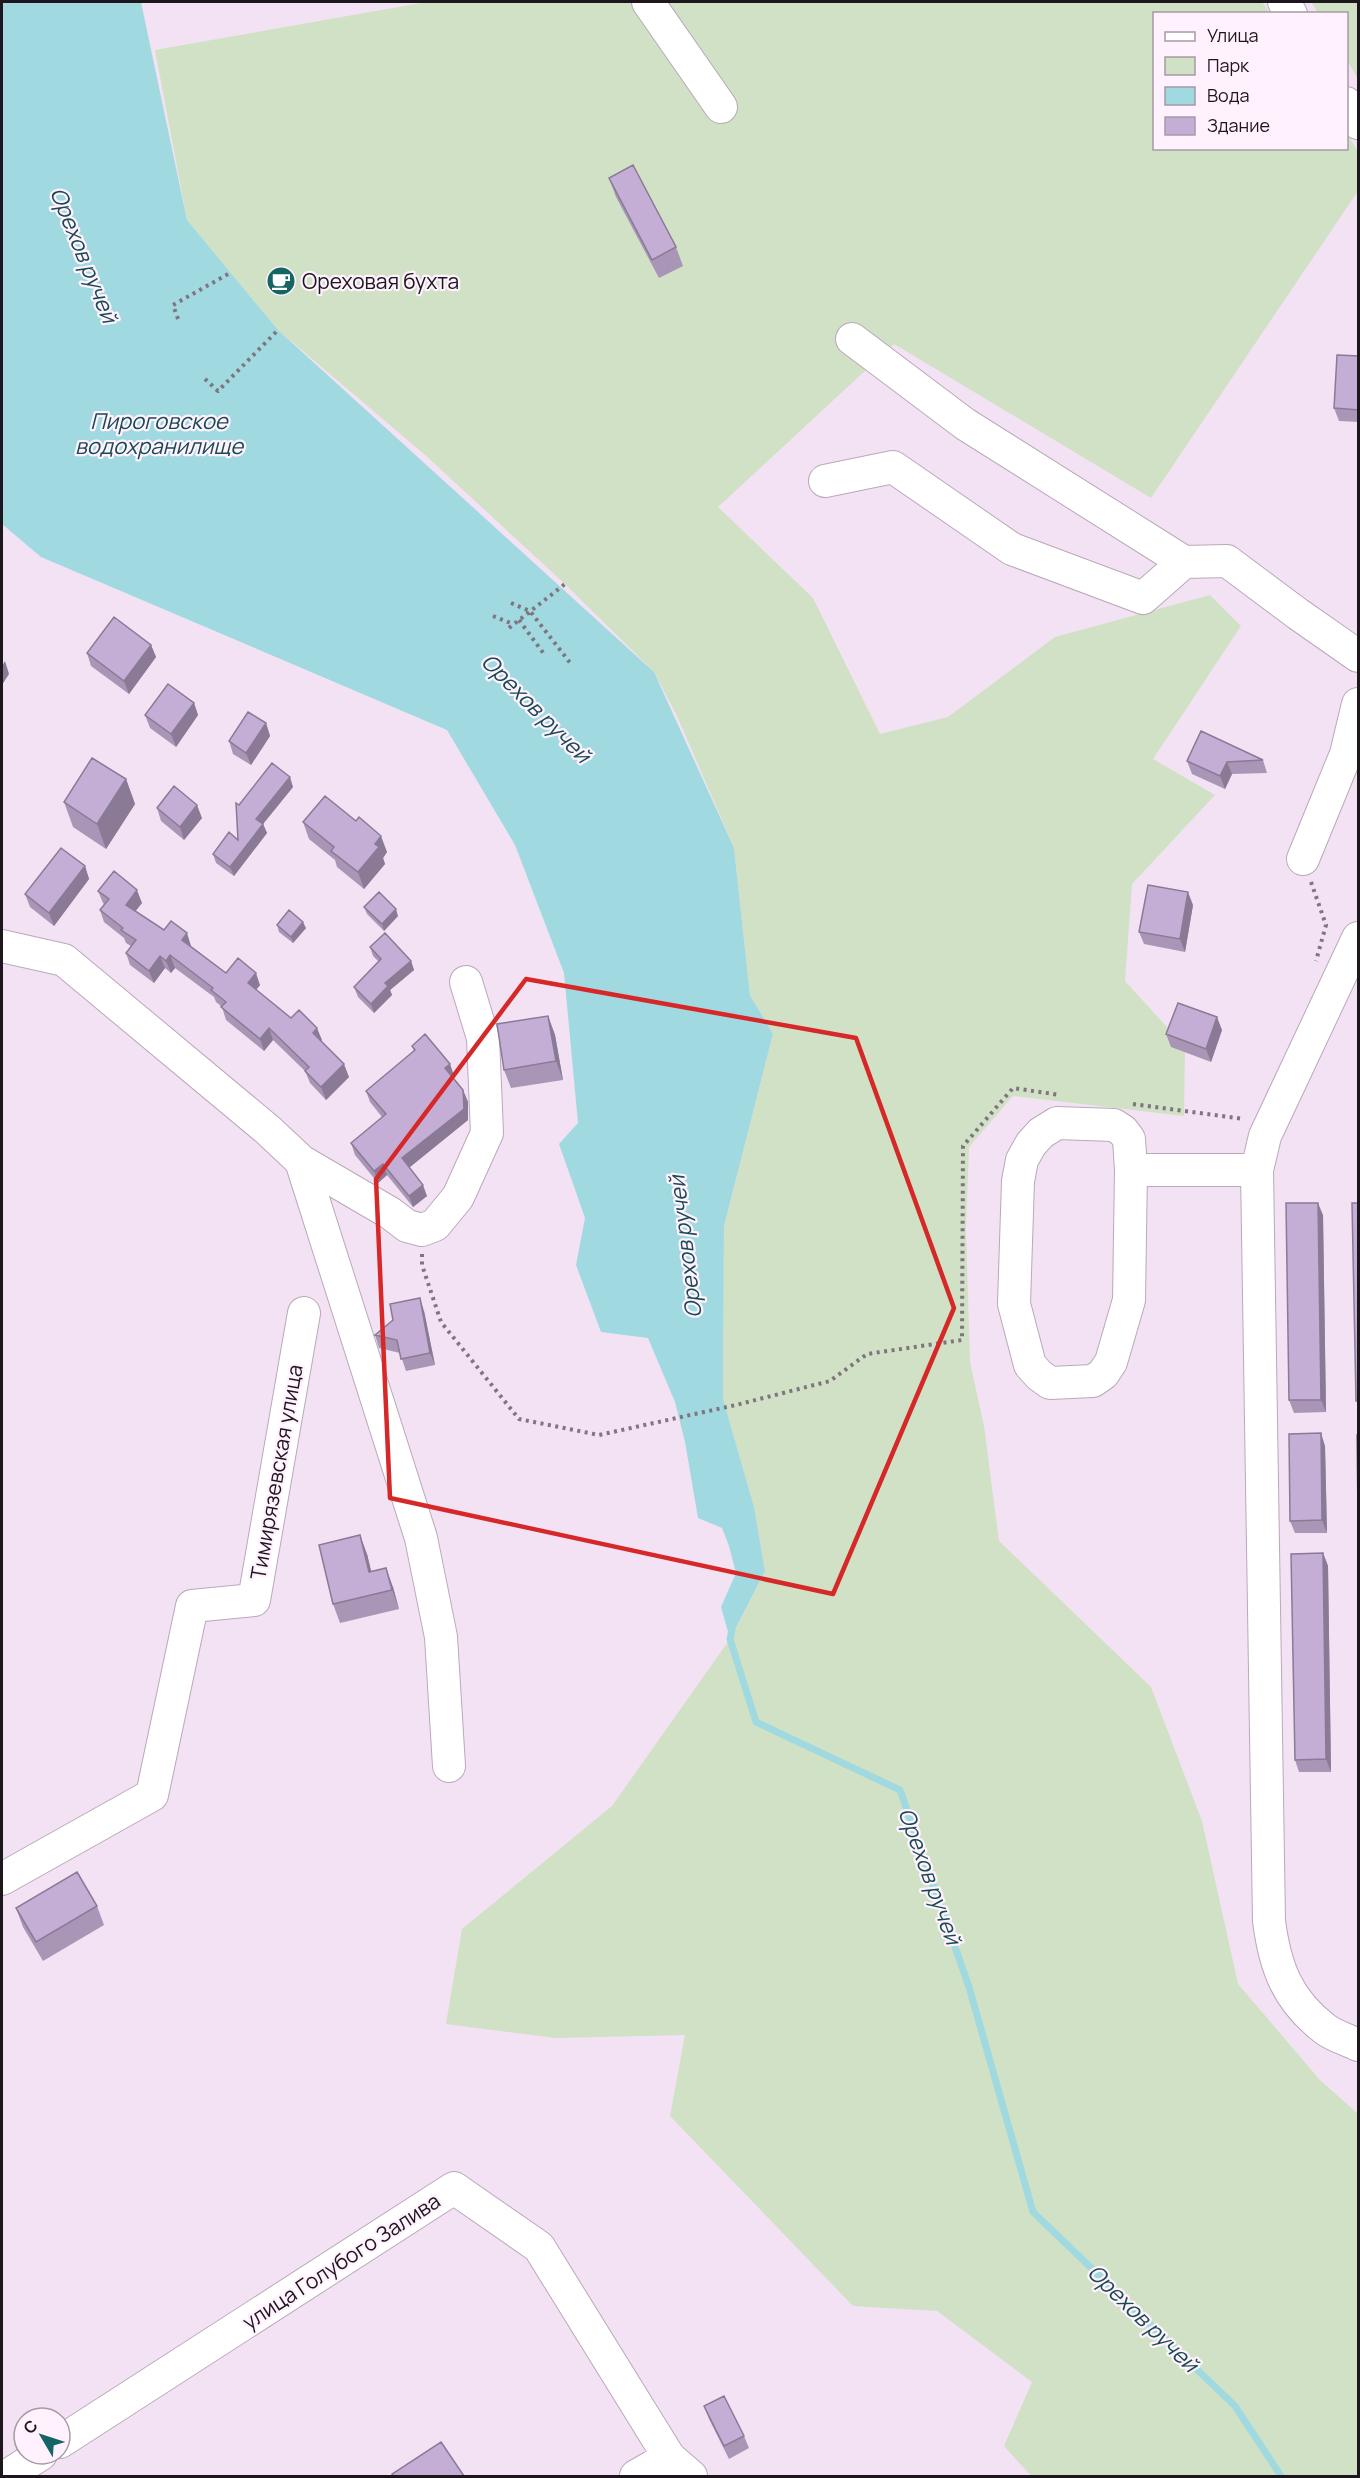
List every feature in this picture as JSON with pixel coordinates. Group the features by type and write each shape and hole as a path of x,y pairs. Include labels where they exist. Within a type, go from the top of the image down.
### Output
{"street":[{"path":"648,2 721,107"},
{"path":"1348,105 1359,123"},
{"path":"852,339 965,423 1184,562 1227,561 1359,656"},
{"path":"825,481 893,467 1012,549 1143,598 1184,562"},
{"path":"1303,859 1346,754 1359,704"},
{"path":"1359,938 1265,1136 1257,1170 1269,1921 1273,1953 1292,1997 1326,2030 1359,2045"},
{"path":"2,946 64,960 268,1130 301,1161 341,1183 407,1226 422,1230 435,1225 458,1197 487,1133 483,1038 466,982"},
{"path":"1058,1123 1114,1125 1129,1139 1131,1170 1129,1300 1111,1362 1103,1374 1093,1381 1050,1383 1030,1365 1014,1304 1018,1181 1022,1160 1031,1144 1041,1133 1058,1123"},
{"path":"301,1161 421,1538 441,1637 449,1766"},
{"path":"1131,1170 1257,1170"},
{"name":"Тимирязевская улица","path":"2,1879 152,1795 192,1606 254,1600 304,1313"},
{"name":"улица Голубого Залива","path":"72,2434 454,2187 539,2247 680,2467"},
{"path":"7,2476 22,2466"},
{"path":"636,2476 680,2467"}],"path":[{"path":"178,319 172,305 230,273"},
{"path":"205,379 218,392 278,330"},
{"path":"493,616 511,626 565,584"},
{"path":"511,603 530,611 571,664"},
{"path":"519,620 544,654"},
{"path":"1303,859 1326,925 1314,967"},
{"path":"422,1230 423,1264 441,1322 519,1419 599,1435 673,1420 830,1381 867,1354 962,1340 963,1146 1013,1088 1071,1096"},
{"path":"1129,1104 1246,1119"}],"highlighted area":[{"path":"526,979 856,1038 954,1308 833,1594 390,1498 376,1179"}],"green space":[{"path":"427,2 1262,2 1269,12 1153,12 1153,150 1348,150 1348,135 1358,152 1358,191 1151,498 894,344 718,507 813,598 880,734 948,717 1055,637 1210,595 1241,626 1153,759 1215,795 1132,884 1125,981 1185,1047 1184,1116 1013,1096 969,1147 966,1230 970,1362 984,1426 999,1541 1151,1687 1202,1821 1238,1984 1320,2080 1358,2114 1358,2476 1031,2476 1004,2446 1032,2382 937,2311 853,2306 670,2116 685,2035 556,2038 446,2024 462,1929 612,1806 730,1639 765,1571 754,1507 723,1400 724,1226 773,1034 750,995 734,848 677,716 654,672 565,584 424,454 278,330 187,220 155,50"},
{"path":"1311,2 1358,2 1358,79 1348,62 1348,12 1317,12"}],"water":[{"name":"Пироговское водохранилище","path":"2,2 141,2 187,220 278,330 654,672 734,848 750,995 773,1034 724,1226 723,1399 754,1507 765,1571 730,1639 721,1607 736,1573 722,1528 698,1518 685,1442 675,1402 648,1338 601,1332 576,1265 585,1218 559,1144 578,1123 564,973 515,845 447,730 41,557 2,524"}],"building":[{"path":"633,165 676,247 652,260 609,178"},
{"path":"1337,355 1359,356 1359,410 1334,408"},
{"path":"114,617 151,645 124,681 87,653"},
{"path":"168,684 194,703 171,734 145,715"},
{"path":"248,712 266,723 246,753 229,741"},
{"path":"1201,731 1263,760 1227,762 1220,776 1187,761"},
{"path":"92,758 126,779 97,824 64,802"},
{"path":"272,763 290,777 256,819 263,824 230,867 213,854 229,832 238,840 236,803 239,805"},
{"path":"174,786 197,805 180,827 157,808"},
{"path":"325,796 356,821 359,817 381,836 375,844 379,847 358,872 331,851 334,847 303,822"},
{"path":"61,848 85,866 49,913 25,894"},
{"path":"114,871 137,890 126,905 164,930 171,921 187,933 182,940 226,973 238,958 256,973 248,983 291,1018 299,1010 317,1028 313,1033 344,1064 321,1087 305,1071 309,1067 269,1028 260,1039 221,1007 226,1002 211,990 213,988 170,955 166,961 160,956 149,971 126,953 136,940 121,930 123,928 100,910 109,899 98,891"},
{"path":"1148,885 1188,892 1180,939 1139,932"},
{"path":"379,892 396,909 382,924 364,907"},
{"path":"289,910 303,922 291,937 277,925"},
{"path":"385,933 411,961 385,983 388,986 371,1004 354,987 381,959 370,947"},
{"path":"1178,1003 1217,1017 1206,1049 1166,1034"},
{"path":"548,1016 556,1061 504,1070 497,1024"},
{"path":"425,1034 450,1064 445,1068 463,1090 464,1109 402,1158 423,1185 409,1196 383,1164 374,1171 351,1143 386,1114 366,1091 415,1050 412,1046"},
{"path":"1286,1203 1318,1203 1321,1400 1289,1400"},
{"path":"1352,1203 1359,1203 1359,1401 1356,1401"},
{"path":"420,1298 430,1353 401,1359 397,1340 375,1335 393,1320 390,1304"},
{"path":"1321,1433 1322,1520 1290,1521 1289,1434"},
{"path":"1357,1435 1359,1435 1359,1592"},
{"path":"360,1535 369,1572 386,1568 392,1590 333,1604 319,1545"},
{"path":"1323,1553 1326,1759 1295,1760 1291,1554"},
{"path":"77,1872 97,1906 36,1942 16,1908"},
{"path":"724,2396 744,2436 724,2446 704,2406"},
{"path":"441,2442 464,2476 394,2476 392,2474"}],"waterway":[{"name":"Орехов ручей","path":"732,1630 730,1639 756,1722 900,1790 969,1987 1033,2212 1235,2406 1281,2476"}],"place":[{"name":"Ореховая бухта","path":"281,281"}]}
